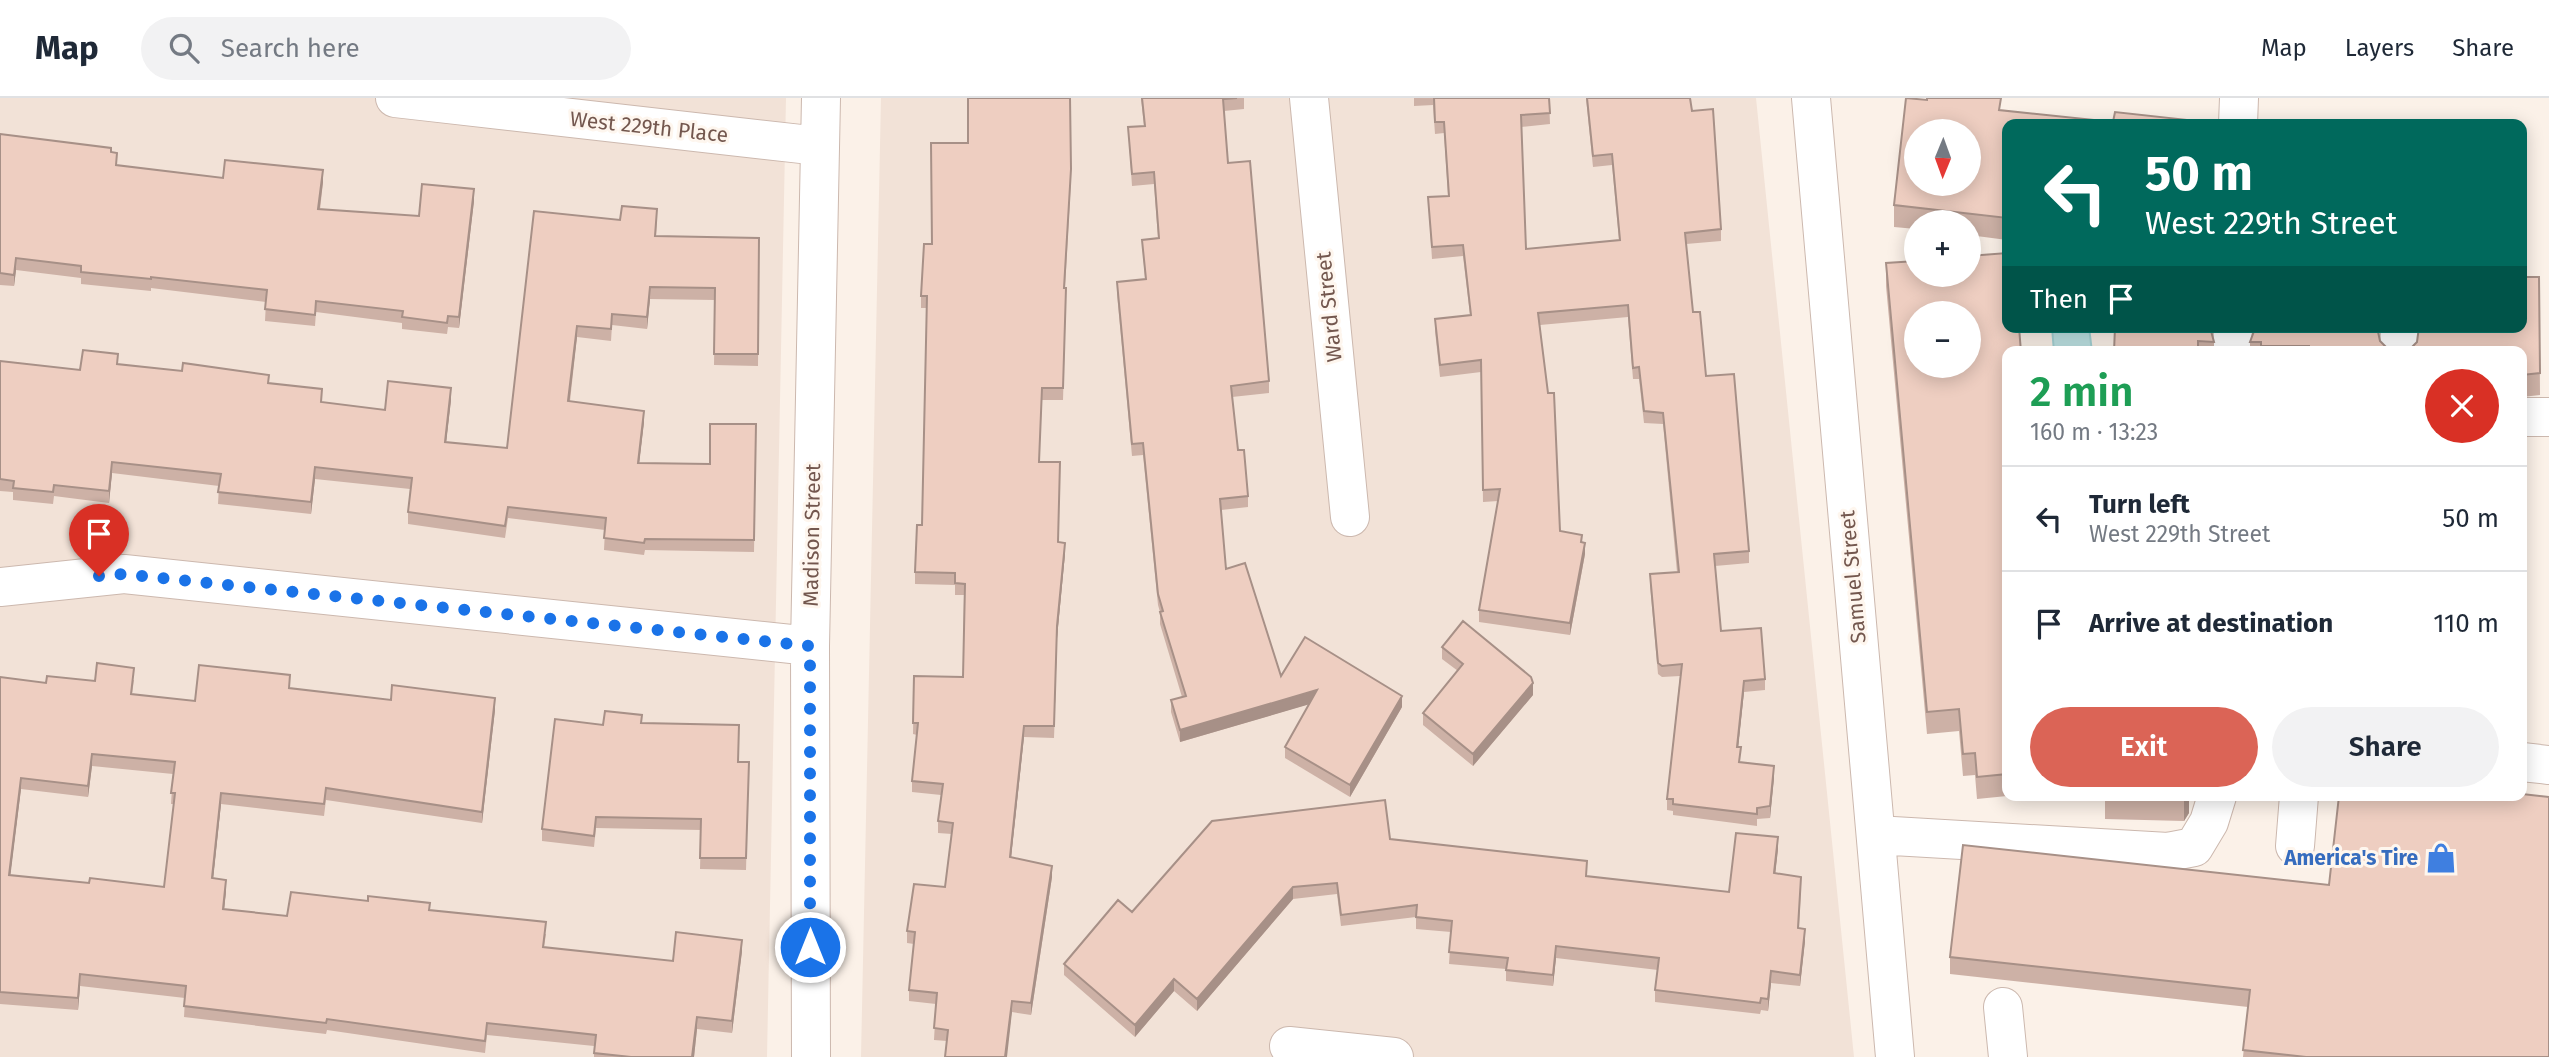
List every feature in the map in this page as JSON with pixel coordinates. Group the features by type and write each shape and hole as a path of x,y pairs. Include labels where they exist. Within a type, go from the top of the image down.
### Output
{"street":[{"name":"West 229th Place","path":"395,98 819,146"},
{"name":"Madison Street","path":"811,1057 810,646 821,98"},
{"name":"Ward Street","path":"1309,98 1350,517"},
{"name":"Samuel Street","path":"1811,98 1895,1057"},
{"path":"2238,119 2239,98"},
{"path":"2527,417 2549,418"},
{"path":"0,587 124,574 810,646"},
{"path":"2527,763 2549,765"},
{"path":"1876,835 2168,852 2194,846 2209,822 2215,801"},
{"path":"2295,846 2300,801"},
{"path":"2003,1007 2008,1057"},
{"path":"1289,1046 1394,1057"}],"shaded area":[{"path":"0,98 786,98 767,1057 0,1057"},
{"path":"881,98 1756,98 1854,1057 861,1057"}],"water":[{"path":"2052,333 2090,333 2091,346 2054,346"}],"building":[{"path":"968,98 1070,98 1071,169 1064,288 1063,388 1042,388 1039,462 1060,462 1058,542 1065,543 1057,626 1054,726 1024,726 1010,857 1052,866 1031,1003 1012,1001 1005,1057 945,1057 948,1030 934,1028 937,993 909,990 915,932 907,931 914,884 945,887 953,823 938,821 943,784 912,781 918,723 913,723 914,676 963,677 965,584 955,583 955,573 915,572 917,525 922,525 927,296 921,296 924,244 932,244 931,143 968,143"},
{"path":"1142,98 1237,98 1223,99 1228,163 1250,161 1269,381 1231,386 1238,450 1244,450 1248,496 1220,499 1226,569 1245,563 1281,676 1305,637 1402,696 1350,785 1285,747 1317,690 1180,730 1171,700 1186,696 1160,612 1163,611 1158,594 1143,443 1132,444 1117,282 1146,279 1142,240 1159,238 1154,172 1132,174 1128,127 1145,126"},
{"path":"1434,98 1549,98 1550,113 1521,115 1526,249 1620,240 1612,154 1593,156 1587,98 1690,98 1692,111 1713,109 1721,229 1685,233 1693,312 1700,312 1706,376 1734,374 1749,551 1714,554 1721,631 1761,628 1765,679 1744,681 1737,747 1741,747 1739,762 1774,766 1770,806 1757,808 1757,814 1673,804 1673,799 1667,799 1682,664 1662,666 1658,663 1650,574 1679,572 1663,413 1644,411 1639,367 1633,368 1628,305 1538,313 1548,393 1554,393 1560,531 1582,535 1581,542 1585,543 1570,623 1479,610 1500,489 1483,490 1481,360 1440,365 1435,319 1471,315 1463,245 1432,247 1428,197 1449,196 1444,122 1435,122"},
{"path":"1906,98 2001,98 1999,110 2084,119 2002,119 2002,217 1981,215 1981,210 1937,210 1894,205"},
{"path":"2115,112 2179,119 2114,119"},
{"path":"0,134 111,148 111,152 117,153 116,165 223,178 225,160 323,170 318,209 419,216 422,184 474,189 459,317 448,316 447,323 402,317 403,311 316,301 315,315 265,309 267,290 81,272 81,266 16,258 14,275 0,273"},
{"path":"622,206 657,209 655,236 759,238 758,354 714,354 715,288 650,287 647,317 612,314 611,329 577,326 568,401 644,411 638,463 710,464 710,424 756,424 754,540 645,539 644,543 604,538 606,518 508,507 505,526 408,512 412,478 315,467 311,502 218,492 221,474 112,462 109,491 54,485 53,492 13,488 14,481 0,479 0,361 80,370 83,350 118,354 117,364 182,371 183,363 269,375 268,383 322,389 321,402 385,410 388,381 451,388 445,442 507,448 534,211 620,220"},
{"path":"2002,253 2002,333 2019,333 2021,346 2002,346 2002,774 1977,777 1975,753 1963,754 1959,709 1927,712 1886,263 1904,262 1904,287 1981,287 1981,255"},
{"path":"2527,277 2539,277 2540,373 2527,374 2527,346 2413,346 2417,342 2418,333 2527,333"},
{"path":"2115,333 2212,333 2214,342 2198,341 2198,346 2114,346"},
{"path":"2253,333 2378,333 2380,341 2385,346 2261,346 2261,342 2250,342"},
{"path":"1463,621 1531,677 1533,683 1473,754 1423,713 1463,664 1442,647"},
{"path":"97,663 134,668 131,694 195,701 199,665 290,675 289,688 391,700 392,685 495,698 482,812 326,788 324,804 221,793 212,878 226,880 223,909 287,916 291,892 368,901 368,896 430,903 429,910 546,922 543,947 673,961 676,932 742,940 732,1021 697,1017 692,1057 631,1057 594,1053 596,1035 487,1023 485,1041 327,1019 326,1023 184,1006 186,986 80,974 78,998 0,992 0,677 46,683 47,676 95,681","holes":["92,754 175,762 171,793 175,793 164,887 90,878 89,883 9,875 21,778 88,786"]},
{"path":"605,711 642,715 641,723 739,725 738,762 749,762 746,858 700,858 701,819 596,817 594,836 542,829 555,719 603,725"},
{"path":"2527,795 2549,797 2549,1057 2306,1057 2243,1050 2250,990 1950,957 1963,845 2329,885 2338,801 2527,801"},
{"path":"1385,800 1390,839 1587,861 1586,876 1729,892 1736,833 1778,837 1774,873 1801,877 1798,928 1805,929 1800,975 1771,971 1768,999 1761,998 1760,1003 1655,990 1659,958 1556,946 1553,975 1506,970 1508,958 1449,952 1452,921 1416,917 1417,905 1341,915 1337,883 1293,887 1197,999 1174,979 1135,1025 1064,964 1118,900 1132,912 1212,821"}],"place":[{"name":"America's Tire","path":"2441,858"}],"route":[{"path":"99,576 124,574 810,646 810,947"}]}
